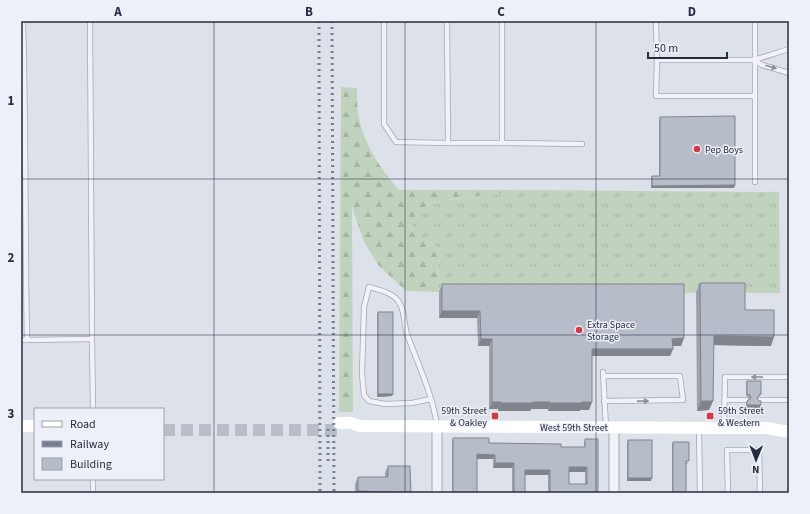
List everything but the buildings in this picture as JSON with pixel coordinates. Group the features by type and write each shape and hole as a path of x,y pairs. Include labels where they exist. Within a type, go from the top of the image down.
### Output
{"street":[{"name":"West 59th Street","path":"339,426 350,423 360,426 437,427 767,428 789,432"},
{"path":"21,426 34,426"},
{"path":"437,427 437,493"},
{"path":"610,427 614,493"}],"lane":[{"path":"24,21 26,120 25,262 27,340"},
{"path":"90,21 92,408"},
{"path":"384,21 384,124 396,142 582,144"},
{"path":"447,21 448,142"},
{"path":"502,21 502,143"},
{"path":"656,21 656,96 755,96"},
{"path":"755,21 754,60 756,182"},
{"path":"657,60 754,60 789,49"},
{"path":"754,60 789,73"},
{"path":"431,399 412,403 386,404 369,401 364,395 362,374 364,307 369,287 386,291 400,303 407,333 431,399 437,427"},
{"path":"21,340 92,339"},
{"path":"604,401 683,400 680,376 603,374 604,401 610,427"},
{"path":"724,428 725,376 789,377"},
{"path":"725,400 746,400"},
{"path":"760,400 789,400"},
{"path":"699,428 700,493"},
{"path":"728,493 727,450 760,450 760,493"},
{"path":"93,480 93,493"}],"green space":[{"path":"341,87 357,88 357,104 360,124 368,144 385,172 399,190 524,190 432,202 419,212 411,223 413,233 438,247 439,292 406,291 379,266 364,242 352,207 353,412 339,412"},
{"path":"524,190 779,192 780,293 439,292 438,247 413,233 411,223 419,212 432,202"}],"tunnel":[{"path":"164,430 339,430"}],"railway":[{"path":"319,21 320,493"},
{"path":"332,21 334,493"},
{"path":"328,429 328,463"}],"place":[{"name":"Pep Boys","path":"697,149"},
{"name":"Extra Space Storage","path":"579,330"},
{"name":"59th Street & Oakley","path":"495,416"},
{"name":"59th Street & Western","path":"710,416"}]}
